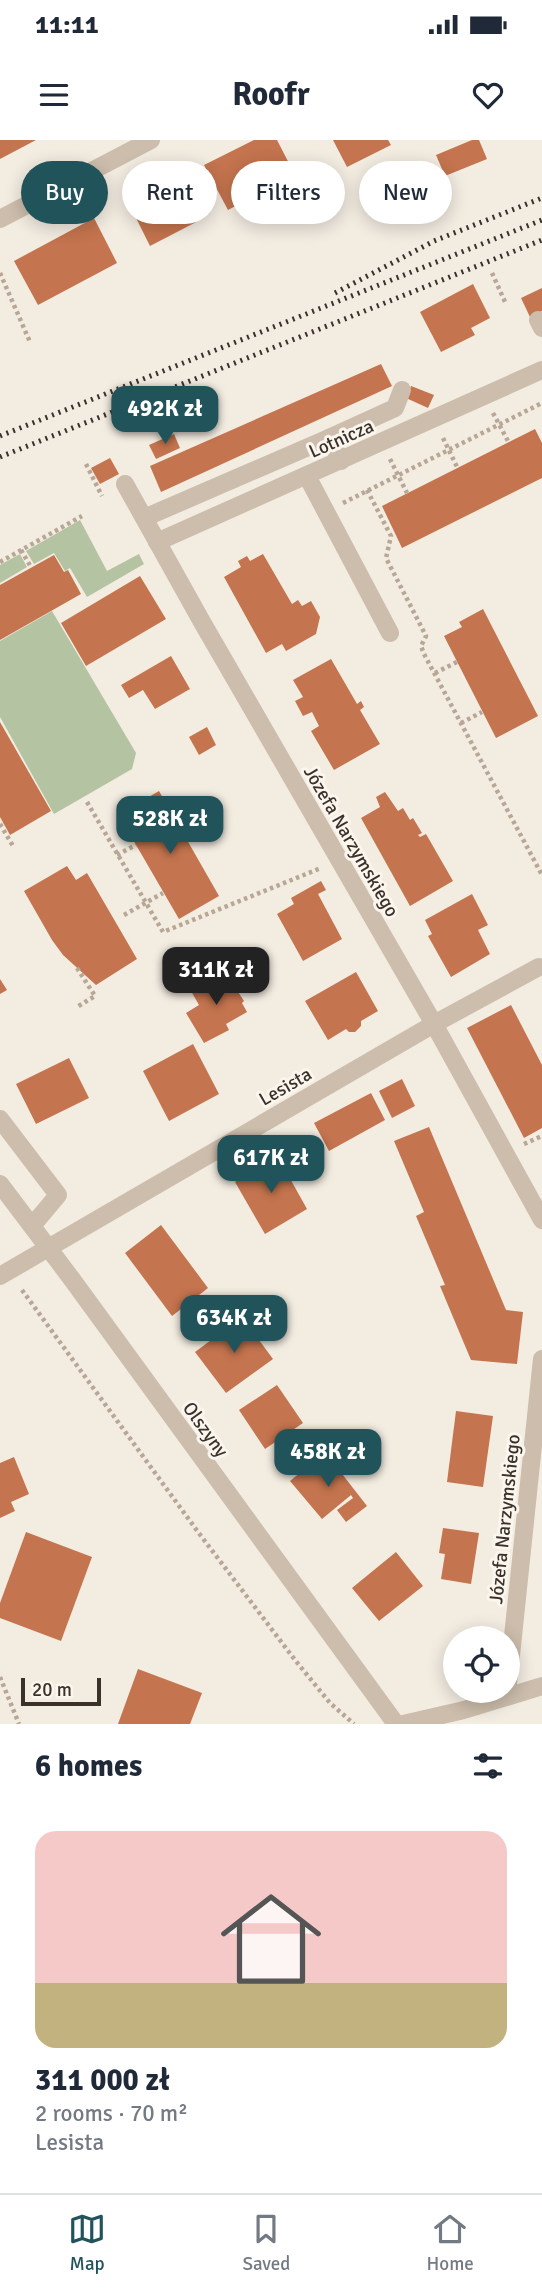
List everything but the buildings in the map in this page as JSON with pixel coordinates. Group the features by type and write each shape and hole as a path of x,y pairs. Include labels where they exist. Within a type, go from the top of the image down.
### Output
{"street":[{"path":"0,219 151,140"},
{"name":"Lotnicza","path":"157,542 542,370"},
{"path":"144,518 395,408 402,390"},
{"path":"329,438 341,461"},
{"path":"307,476 390,633"},
{"name":"Józefa Narzymskiego","path":"125,484 434,1024 542,1220"},
{"name":"Lesista","path":"0,1276 434,1024 539,967"},
{"path":"0,1119 58,1195 32,1226"},
{"name":"Olszyny","path":"0,1184 396,1724"},
{"name":"Józefa Narzymskiego","path":"514,1626 542,1359"},
{"path":"520,1689 542,1686"},
{"path":"403,1724 469,1703"}],"path":[{"path":"0,273 30,342"},
{"path":"492,273 506,304"},
{"path":"484,396 509,443"},
{"path":"327,511 542,403"},
{"path":"435,419 458,468"},
{"path":"382,443 407,494"},
{"path":"86,464 102,496"},
{"path":"368,490 391,536 386,558 426,636 421,646 539,863 542,875"},
{"path":"0,562 82,516"},
{"path":"21,550 32,567"},
{"path":"435,673 457,662"},
{"path":"461,723 482,712"},
{"path":"87,803 163,932 324,867"},
{"path":"0,824 13,846"},
{"path":"117,855 136,845"},
{"path":"124,915 163,893"},
{"path":"77,968 95,996 77,1007"},
{"path":"516,1133 522,1145 542,1136"},
{"path":"22,1290 295,1660 330,1703 354,1724"},
{"path":"0,1677 19,1724"}],"green space":[{"path":"80,520 107,571 139,554 144,564 87,597 70,568 65,571 54,553 34,564 26,551"},
{"path":"20,554 27,567 0,583 0,565"},
{"path":"52,611 136,753 132,769 54,814 0,717 0,641"}],"railway":[{"path":"335,293 434,241 542,198"},
{"path":"0,436 542,220"},
{"path":"0,457 542,240"}]}
